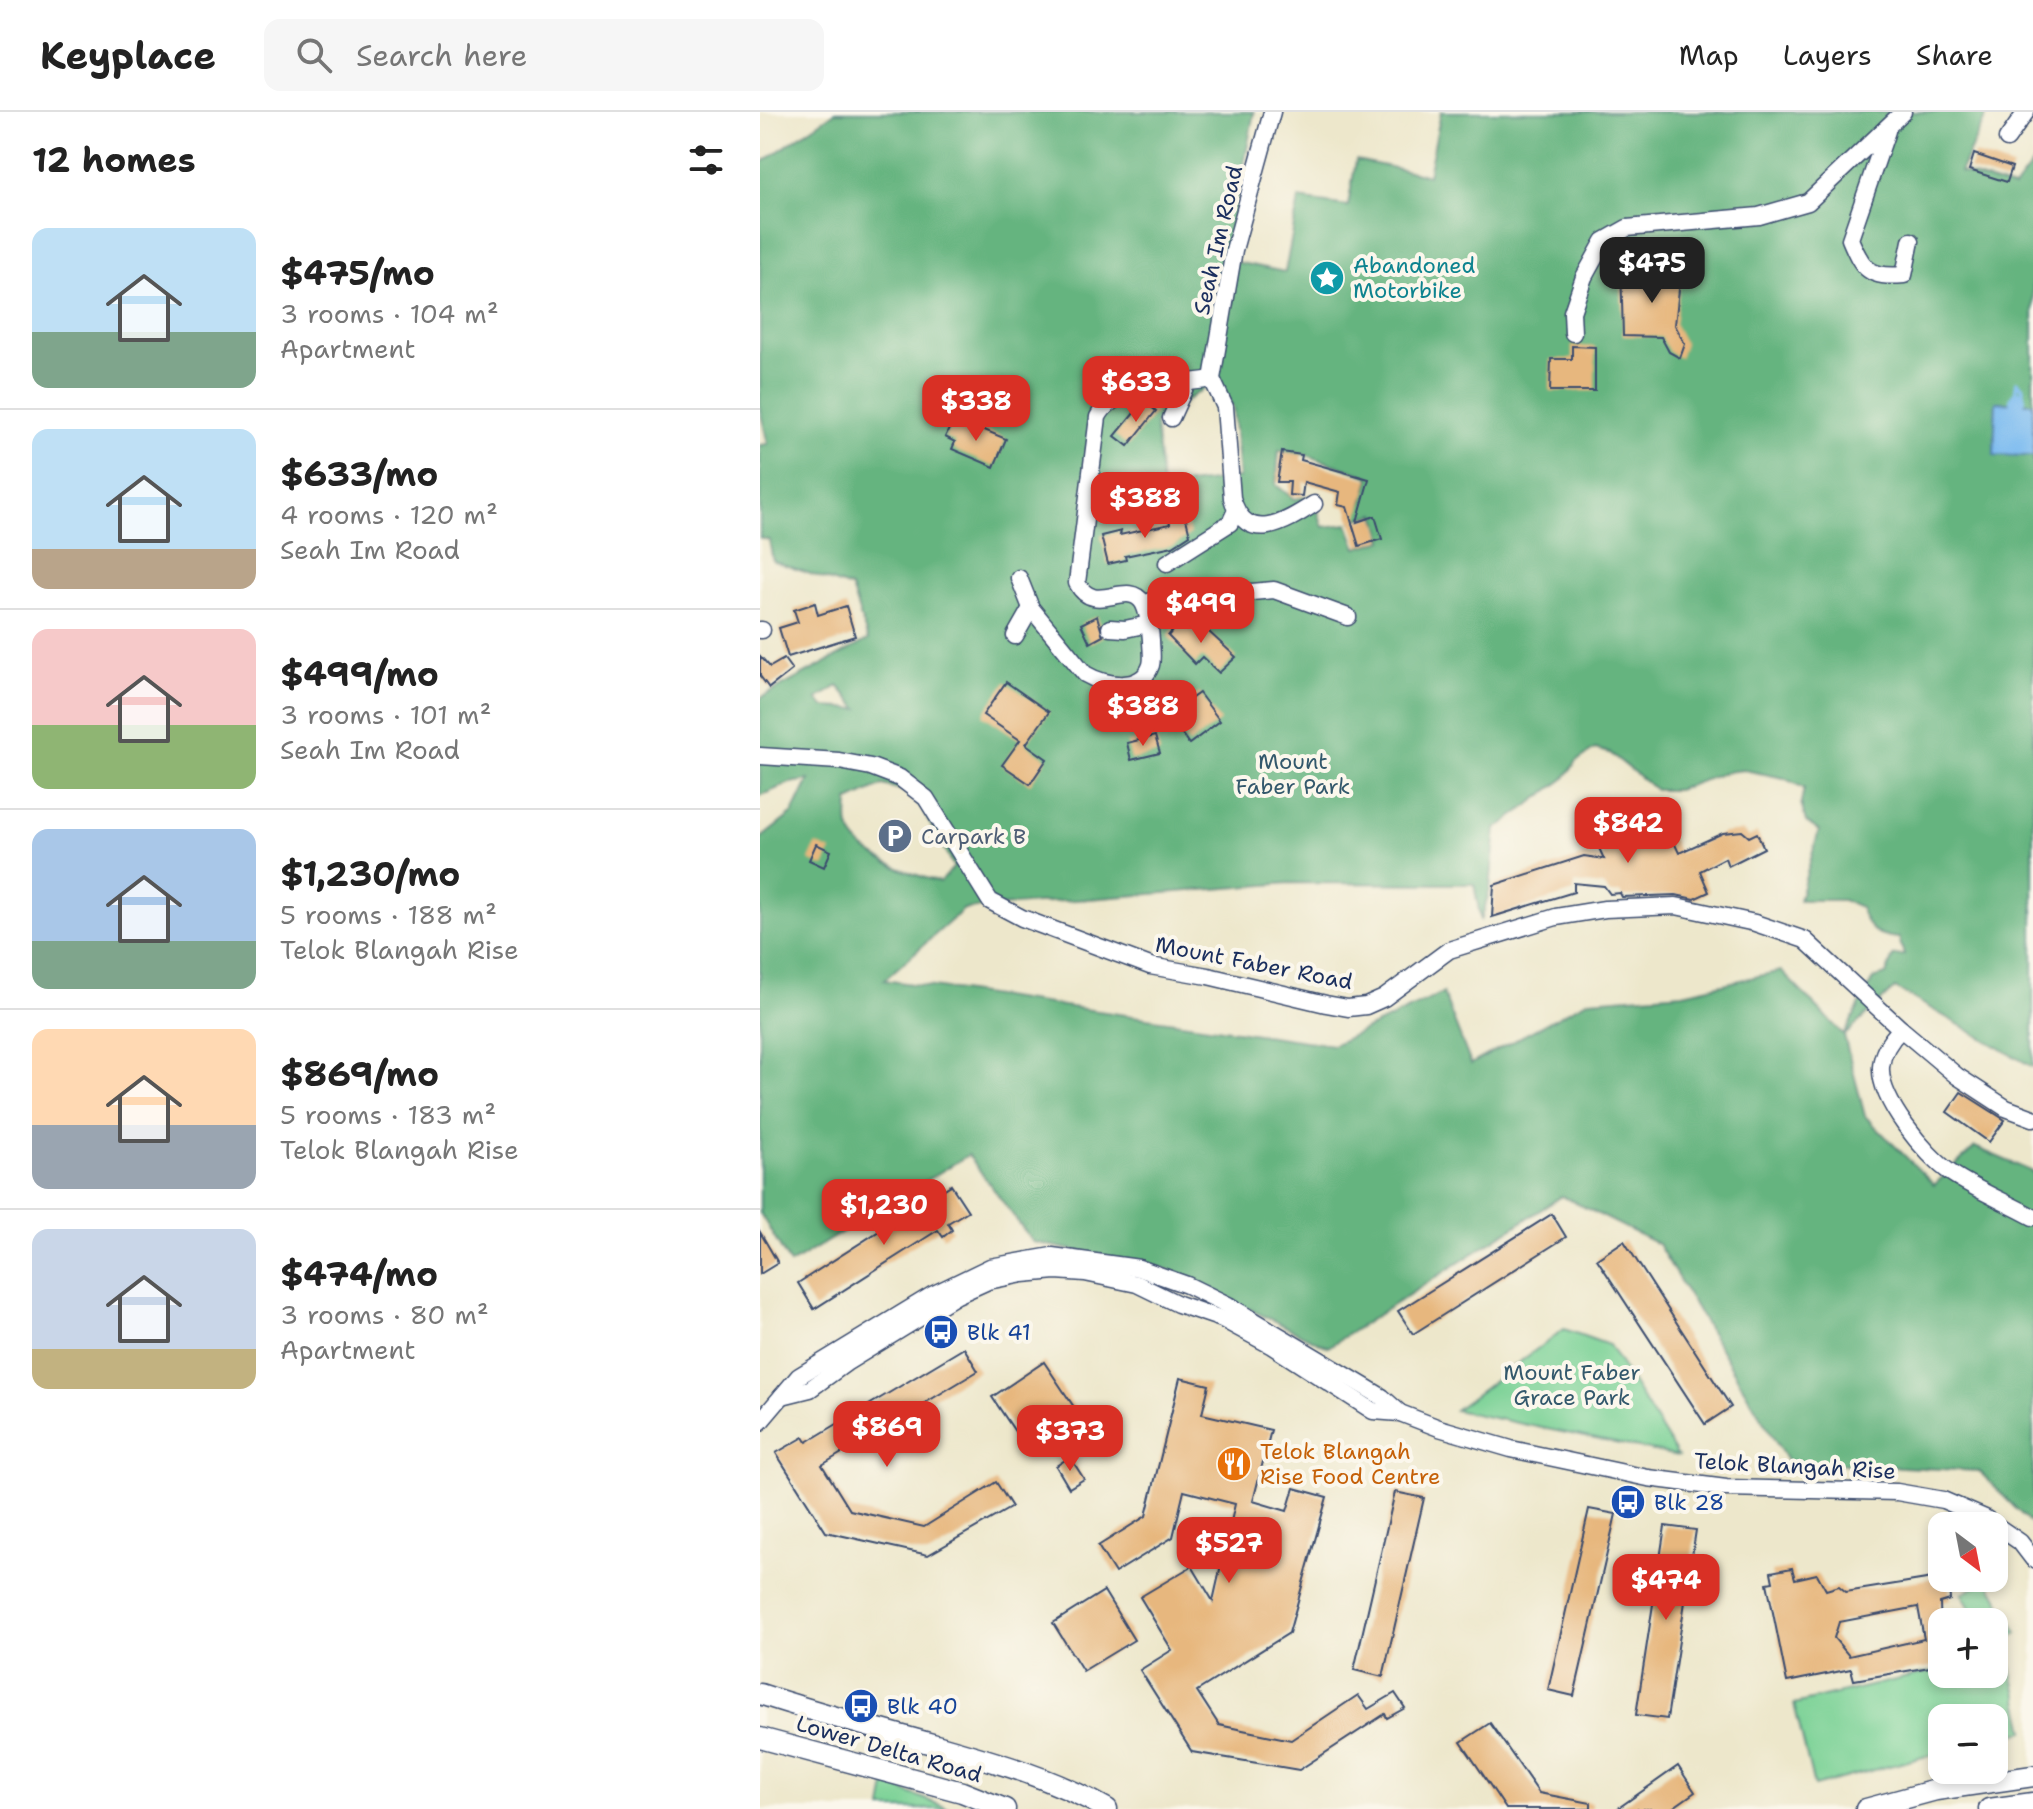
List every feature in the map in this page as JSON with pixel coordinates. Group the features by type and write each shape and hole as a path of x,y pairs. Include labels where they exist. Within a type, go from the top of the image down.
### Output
{"main road":[{"name":"Lower Delta Road","path":"760,1694 820,1714 1022,1769 1107,1809"},
{"path":"760,1706 820,1714"},
{"name":"Lower Delta Road","path":"760,1738 962,1792 1005,1809"},
{"path":"1866,1809 1936,1790 2033,1776"},
{"path":"1989,1809 2033,1803"}],"street":[{"name":"Seah Im Road","path":"1236,510 1232,498 1225,407 1212,379 1234,250 1272,112"},
{"path":"1573,333 1572,312 1584,277 1604,241 1627,228 1759,216 1808,202 1903,112"},
{"path":"2007,139 2026,112"},
{"path":"1889,125 1850,239 1860,264 1879,275 1888,276 1904,275 1911,241"},
{"path":"1019,578 1031,608 1085,674 1111,684 1133,683 1146,674 1152,659 1144,604 1132,595 1091,597 1077,583 1098,417 1102,407 1125,393 1212,379"},
{"path":"1171,418 1187,383"},
{"path":"1167,563 1230,523 1236,510 1251,525 1277,526 1314,504"},
{"path":"1144,604 1274,590 1348,617"},
{"path":"1015,636 1031,608"},
{"path":"1110,628 1125,629 1149,624"},
{"name":"Mount Faber Road","path":"760,756 839,761 871,767 900,778 926,798 990,901 1022,918 1150,966 1348,1008 1366,1006 1384,998 1442,946 1556,917 1605,909 1676,906 1755,923 1805,940 1957,1076 2006,1108 2033,1118"},
{"path":"1901,1029 1887,1047 1881,1067 1886,1091 1900,1116 1930,1156 1952,1174 2033,1217"},
{"name":"Telok Blangah Rise","path":"760,1422 799,1376 932,1295 990,1267 1052,1256 1139,1268 1187,1285 1228,1305 1382,1397 1400,1413"},
{"name":"Telok Blangah Rise","path":"782,1396 810,1389 846,1363 957,1295 997,1279 1056,1271 1085,1273 1137,1284 1178,1304 1199,1309 1249,1333 1373,1411 1400,1413 1511,1449 1648,1478 1726,1488 1897,1492 1943,1500 1985,1518 2020,1542 2033,1559"},
{"path":"1178,1304 1187,1285"}],"green space":[{"name":"Mount Faber Park","path":"835,112 1254,112 1226,260 1285,272 1299,199 1348,206 1356,160 1428,175 1441,112 1988,112 1960,172 2014,188 2033,163 2033,403 1996,402 1994,454 2033,456 2033,1067 1895,988 1844,1036 1865,1116 1934,1185 1975,1147 2033,1172 2033,1526 1979,1471 1787,1461 1658,1244 1562,1196 1328,1347 1169,1270 1033,1242 968,1155 790,1264 760,1213 760,839 793,813 809,780 790,783 760,796 760,698 868,640 851,588 773,561 769,540 760,538 760,445 768,444 760,410 760,164","holes":["1217,379 1233,408 1239,478 1162,487 1155,423","1279,450 1304,454 1370,477 1364,499 1352,521 1376,514 1384,540 1357,548 1348,524 1323,527 1313,496 1294,499 1276,485","838,686 859,709 824,707 817,699","1595,749 1610,753 1656,790 1677,790 1726,772 1744,770 1784,778 1804,788 1801,803 1806,822 1819,831 1799,900 1843,900 1860,907 1873,930 1883,936 1899,938 1904,955 1893,956 1886,975 1873,979 1844,1035 1781,971 1683,993 1589,1000 1471,1064 1443,993 1333,1045 884,980 964,909 1290,883 1474,884 1481,921 1490,888 1496,829 1564,779 1577,761","883,785 913,793 954,867 940,882 901,869 863,847 848,824 849,801"]},
{"name":"Mount Faber Grace Park","path":"1564,1329 1609,1345 1678,1456 1455,1410"},
{"path":"1995,1592 2004,1608 1970,1608 1962,1594"},
{"path":"2008,1615 2018,1633 2008,1638"},
{"path":"2008,1654 2025,1731 2008,1735 2008,1704 1928,1704 1928,1756 1814,1786 1794,1704 1928,1672 1928,1688 2008,1688"},
{"path":"886,1784 950,1809 882,1809"}],"water":[{"path":"1996,402 2033,403 2033,456 1994,455"}],"building":[{"path":"1974,154 2012,167 2007,182 1969,170"},
{"path":"1621,266 1681,272 1675,325 1685,344 1680,358 1669,352 1661,337 1623,336"},
{"path":"1572,346 1595,347 1595,391 1550,391 1551,359 1572,359"},
{"path":"1144,401 1156,411 1128,446 1115,436"},
{"path":"963,421 1006,439 994,467 952,449 955,442 945,437 951,425 960,428"},
{"path":"1282,452 1302,455 1301,460 1369,479 1357,522 1375,516 1382,539 1359,546 1347,507 1338,505 1340,492 1304,482 1302,496 1289,495 1290,482 1277,482"},
{"path":"1185,515 1190,535 1173,546 1125,556 1126,560 1108,564 1101,536 1170,524 1169,519"},
{"path":"815,603 818,615 846,606 855,636 788,657 779,628 798,622 794,610"},
{"path":"1097,616 1103,636 1090,643 1081,624"},
{"path":"1194,618 1236,657 1219,673 1202,657 1195,664 1168,636 1181,620 1187,625"},
{"path":"760,656 770,667 784,659 792,670 769,688 760,676"},
{"path":"1006,682 1049,712 1026,744 1047,759 1030,784 1002,765 1020,740 983,715"},
{"path":"1199,693 1220,721 1189,744 1168,715"},
{"path":"1155,736 1160,753 1131,760 1127,743"},
{"path":"1627,805 1642,836 1666,825 1679,853 1723,833 1742,831 1749,837 1757,833 1764,848 1728,866 1725,858 1700,871 1709,892 1694,899 1676,895 1622,897 1620,893 1610,894 1604,886 1574,883 1574,892 1492,917 1494,885 1584,856 1604,859 1588,824"},
{"path":"816,844 831,851 824,867 809,860"},
{"path":"1961,1092 2005,1120 1989,1142 1947,1112"},
{"path":"951,1185 968,1211 948,1223 952,1230 943,1237 938,1230 814,1309 798,1283"},
{"path":"1552,1214 1566,1237 1413,1334 1398,1311"},
{"path":"760,1232 778,1263 760,1274"},
{"path":"1624,1241 1731,1407 1705,1424 1597,1259"},
{"path":"964,1348 978,1371 822,1465 850,1510 924,1527 996,1482 1012,1507 928,1555 826,1532 776,1453 804,1437 807,1442"},
{"path":"1044,1362 1074,1407 1022,1442 992,1397"},
{"path":"1180,1378 1209,1385 1202,1414 1271,1430 1253,1501 1287,1511 1294,1488 1327,1497 1289,1633 1197,1691 1219,1725 1291,1740 1358,1695 1368,1709 1395,1693 1405,1708 1387,1718 1385,1714 1299,1770 1192,1752 1140,1670 1172,1650 1140,1597 1192,1566 1213,1601 1235,1504 1184,1491 1173,1537 1115,1573 1098,1546 1146,1516"},
{"path":"1070,1457 1084,1479 1069,1488 1056,1466"},
{"path":"1395,1492 1424,1498 1383,1677 1354,1670"},
{"path":"1589,1509 1616,1514 1574,1696 1548,1690"},
{"path":"1665,1526 1696,1530 1667,1719 1636,1715"},
{"path":"1792,1568 1795,1579 1817,1574 1826,1590 1839,1586 1846,1592 1928,1579 1928,1592 1949,1592 1950,1600 1940,1603 1940,1608 1928,1608 1928,1667 1854,1680 1851,1669 1787,1682 1767,1583 1773,1582 1771,1572","holes":["1918,1607 1924,1639 1849,1656 1834,1638 1839,1622"]},
{"path":"1104,1591 1134,1640 1083,1671 1053,1623"},
{"path":"1490,1723 1539,1793 1591,1803 1591,1809 1506,1809 1461,1742"},
{"path":"1678,1766 1695,1792 1671,1809 1617,1809"}],"waterway":[{"path":"2017,382 2023,388 2022,398 2015,398 2017,382"}],"place":[{"name":"Abandoned Motorbike","path":"1327,278"},
{"name":"Carpark B","path":"895,836"},
{"name":"Blk 41","path":"941,1332"},
{"name":"Telok Blangah Rise Food Centre","path":"1234,1464"},
{"name":"Blk 28","path":"1628,1502"},
{"name":"Blk 40","path":"861,1706"}]}
